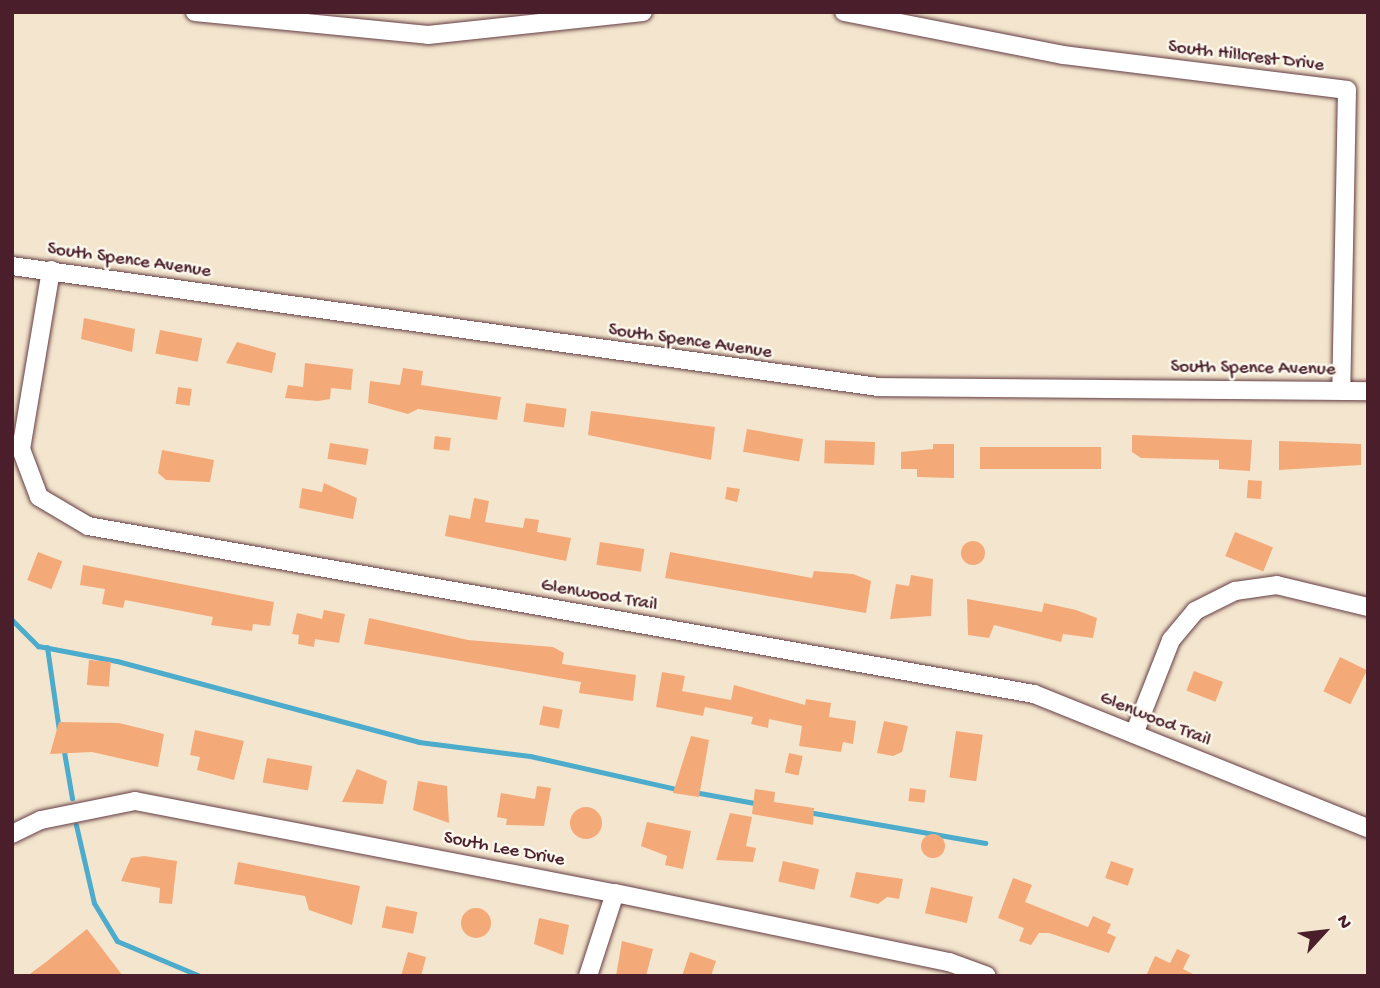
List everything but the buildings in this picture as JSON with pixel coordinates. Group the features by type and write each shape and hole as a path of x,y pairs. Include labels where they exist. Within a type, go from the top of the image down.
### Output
{"street":[{"path":"195,12 428,35 643,12"},
{"name":"South Hillcrest Drive","path":"844,12 1063,55 1347,90 1341,391"},
{"name":"South Spence Avenue","path":"12,266 878,387 1368,391"},
{"name":"Glenwood Trail","path":"51,270 21,449 39,497 88,526 1034,694 1368,828"},
{"path":"1134,734 1171,640 1195,611 1235,591 1277,585 1368,607"},
{"name":"South Lee Drive","path":"12,834 41,820 135,802 615,893 949,961 987,976"},
{"path":"588,976 615,893"}],"waterway":[{"path":"12,620 38,646 117,661 419,742 530,756 681,790"},
{"path":"47,647 59,730"},
{"path":"63,746 72,798"},
{"path":"694,792 760,804"},
{"path":"808,812 985,843"},
{"path":"76,825 94,903 117,941 200,976"}]}
